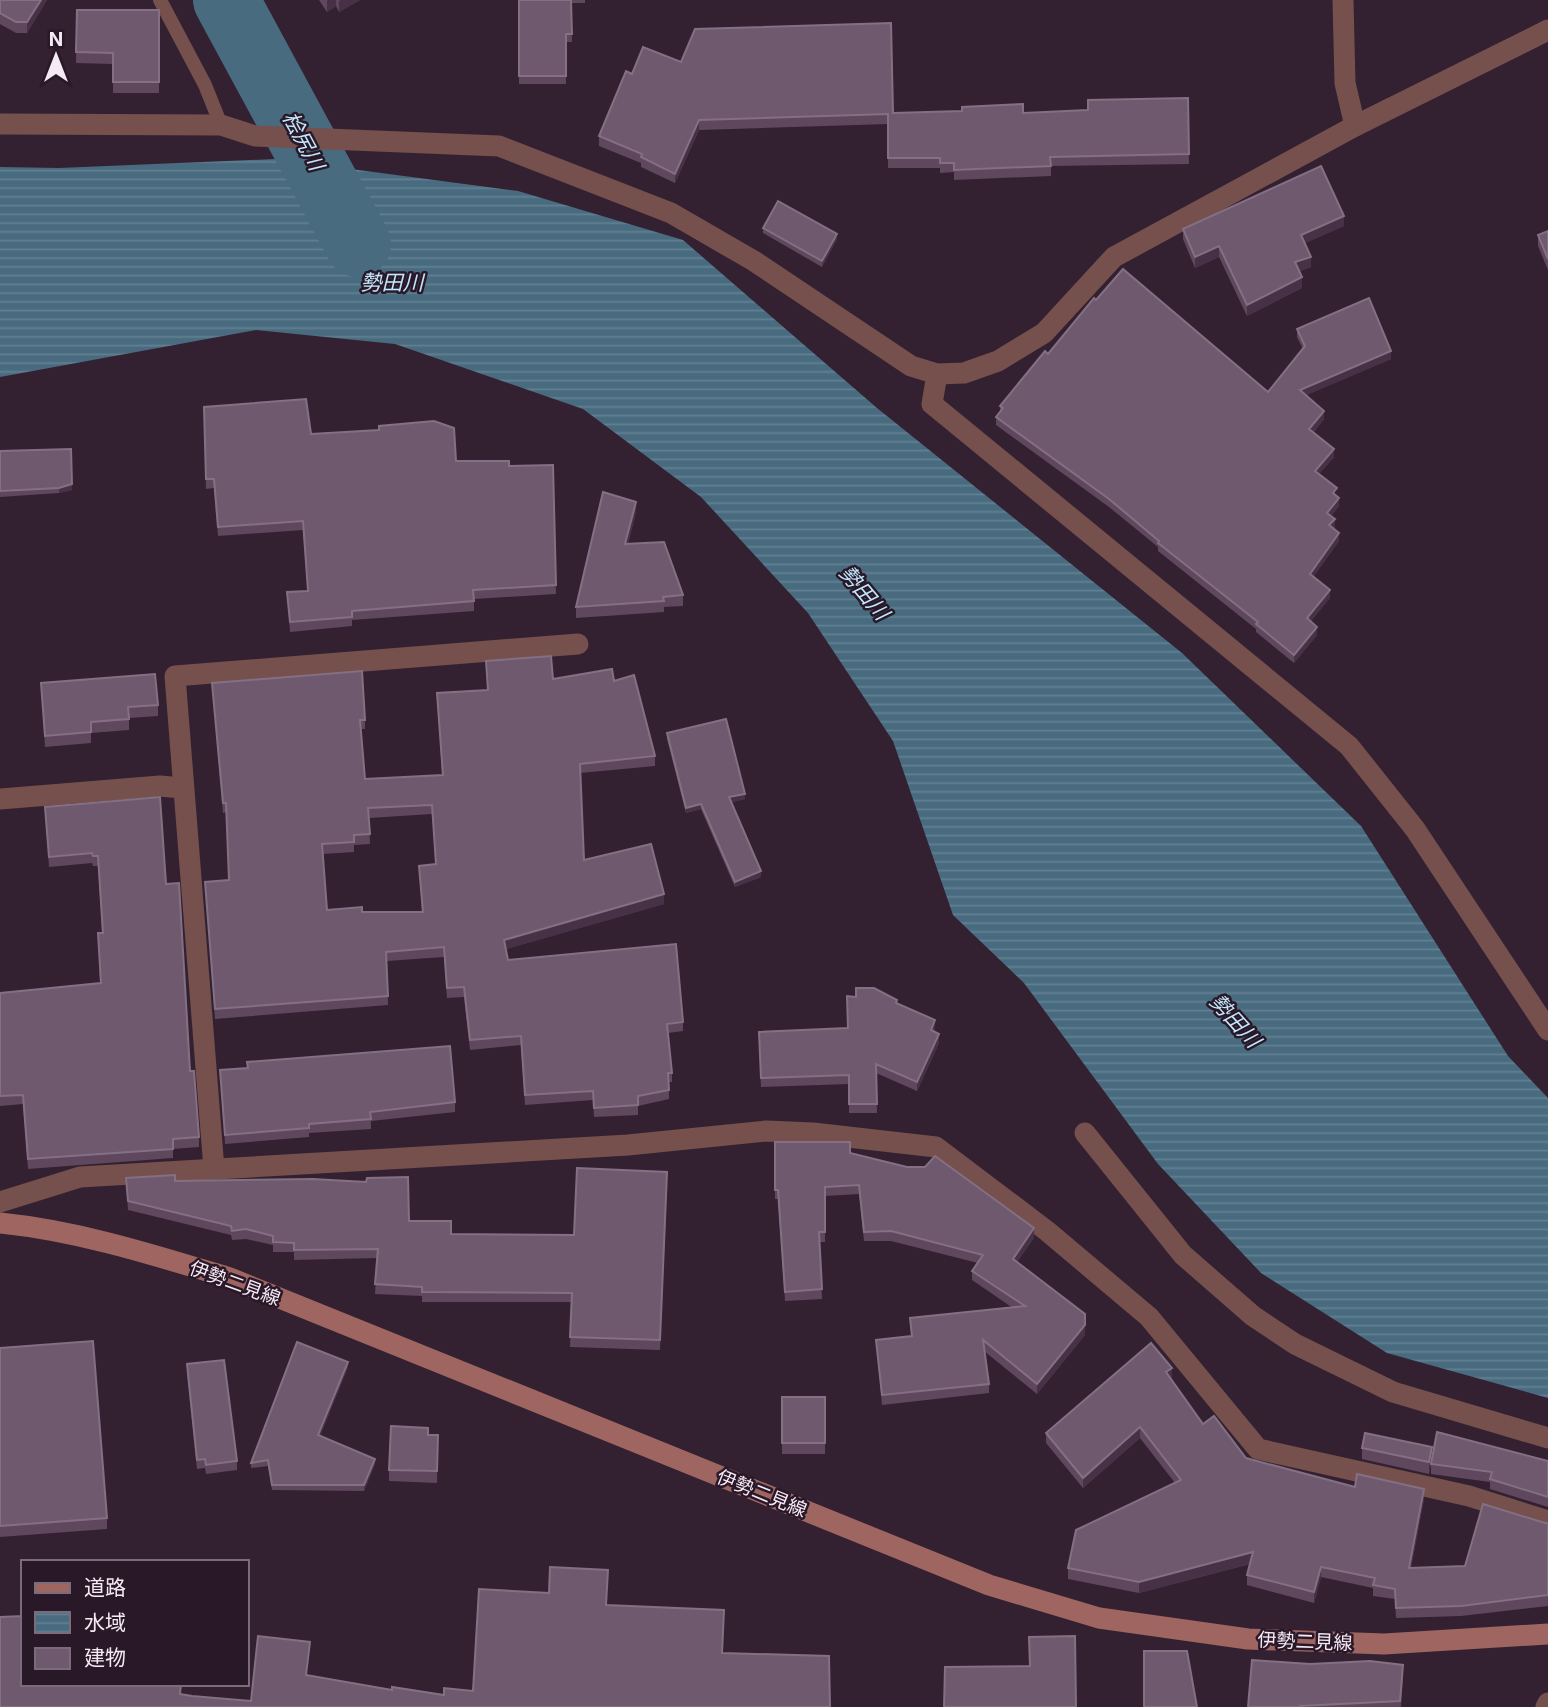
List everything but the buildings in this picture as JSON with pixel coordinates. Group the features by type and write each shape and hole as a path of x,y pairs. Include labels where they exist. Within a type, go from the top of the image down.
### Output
{"main road":[{"name":"伊勢二見線","path":"0,1223 34,1226 130,1247 230,1278 989,1585 1099,1618 1248,1639 1357,1643 1548,1634"}],"street":[{"path":"1343,0 1345,83 1355,125"},
{"path":"0,124 221,125 255,136 499,146 671,213 754,261 911,366 937,374 964,373 998,361 1044,333 1114,257 1355,125 1548,30"},
{"path":"937,374 932,404 1349,746 1415,829 1548,1030"},
{"path":"214,1170 175,676 578,645"},
{"path":"0,799 160,786 182,788"},
{"path":"0,1202 80,1177 628,1145 766,1131 813,1133 936,1147 1047,1231 1149,1317 1258,1449 1469,1496 1548,1521"},
{"path":"1085,1133 1183,1255 1253,1316 1295,1344 1392,1392 1548,1438"}],"lane":[{"path":"160,0 205,85 221,125"}],"water":[{"name":"勢田川","path":"275,159 518,191 683,240 877,408 1182,653 1361,826 1508,1056 1548,1098 1548,1398 1387,1353 1261,1273 1158,1164 1024,983 953,915 893,741 808,613 701,497 583,409 395,344 256,330 0,377 0,167 59,168"}],"waterway":[{"name":"桧尻川","path":"226,0 358,244"}]}
